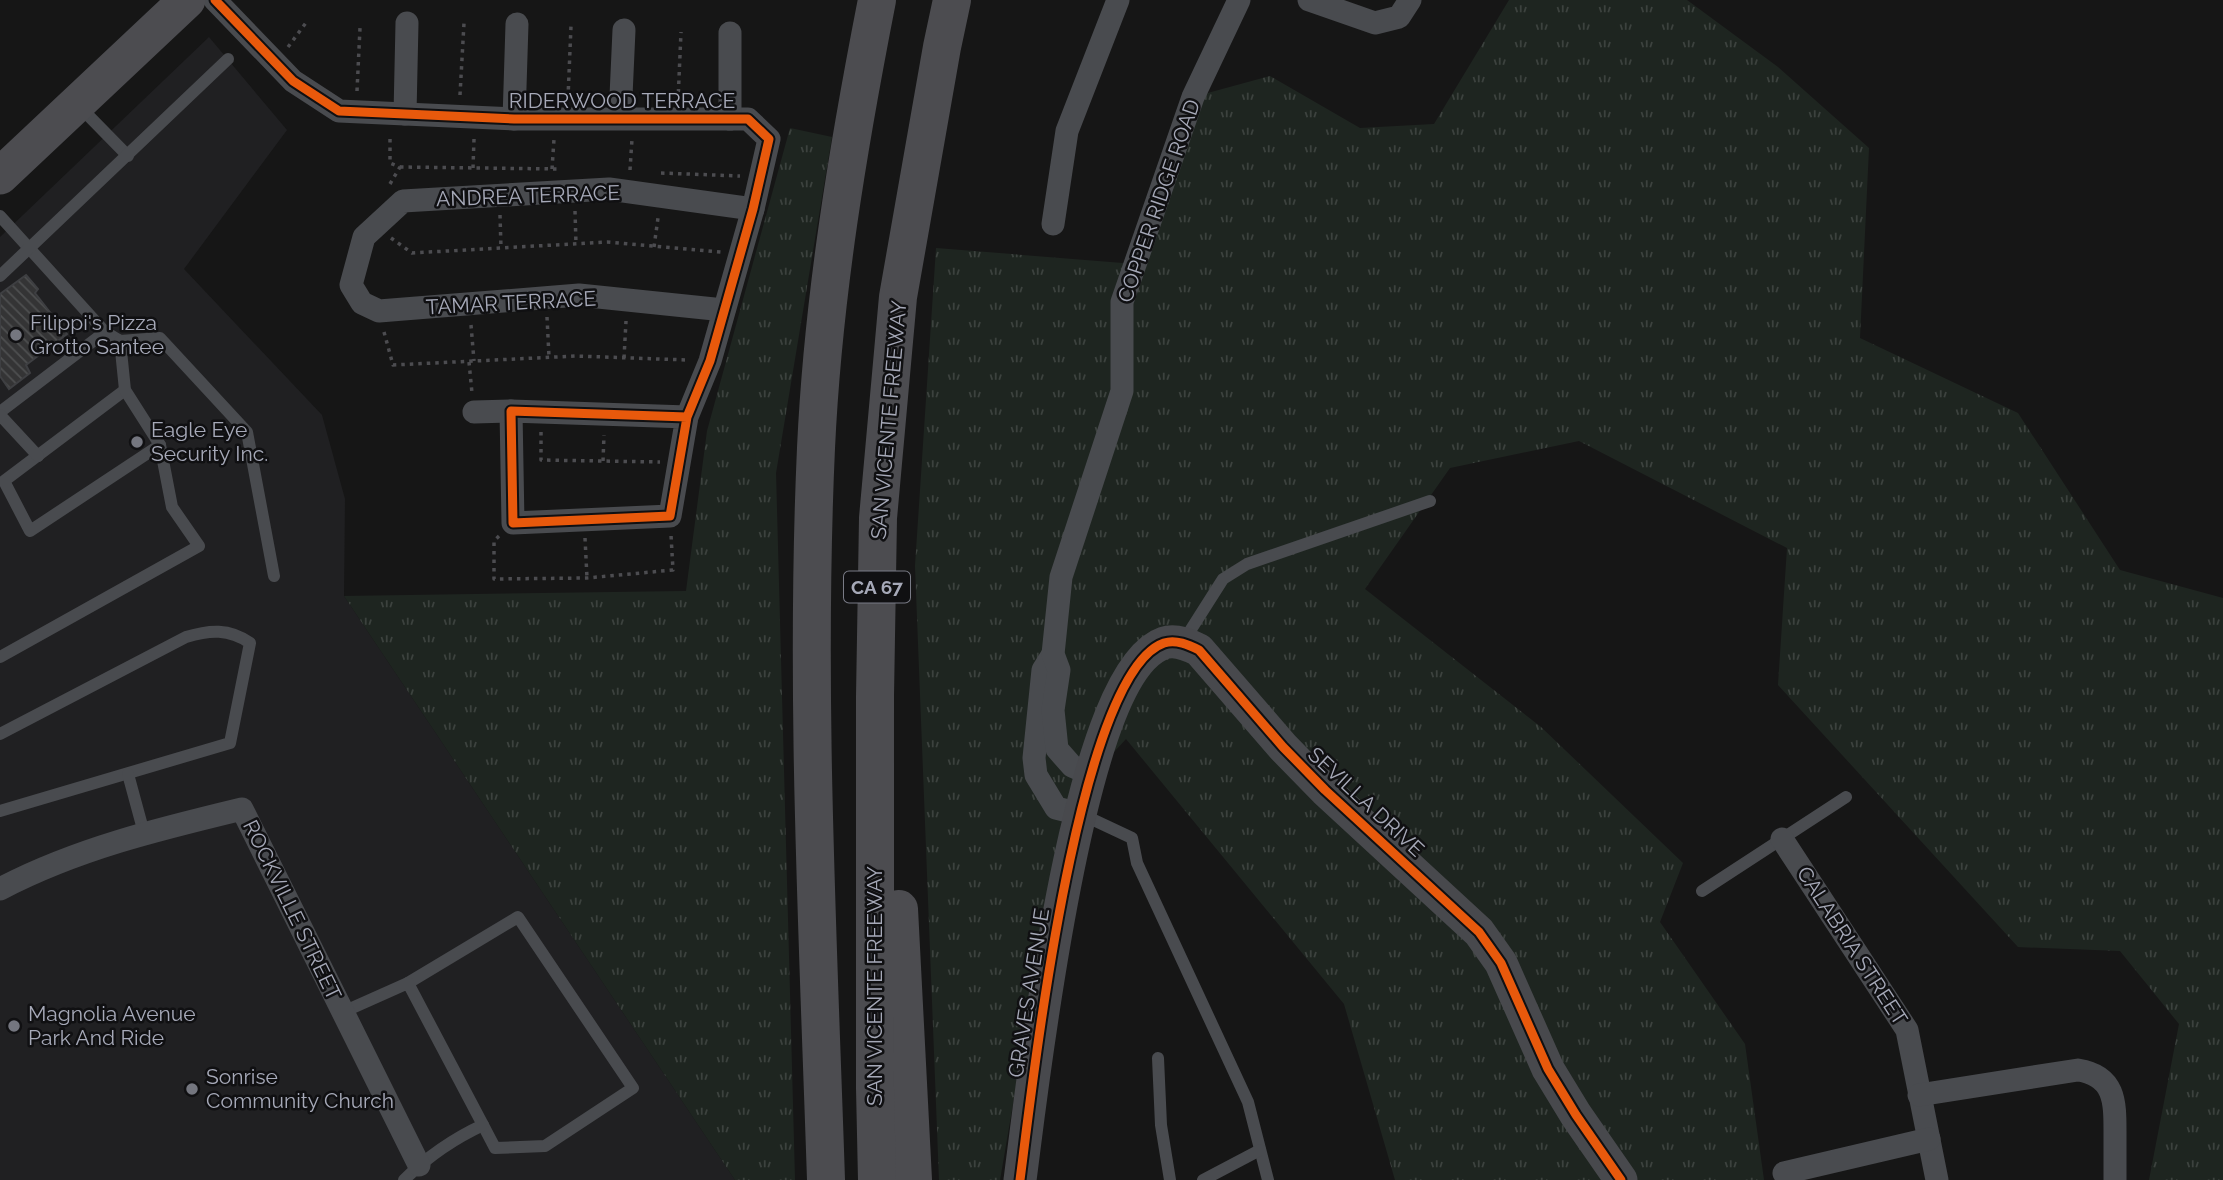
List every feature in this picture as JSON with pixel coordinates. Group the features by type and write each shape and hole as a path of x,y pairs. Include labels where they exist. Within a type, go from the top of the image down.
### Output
{"highway":[{"name":"CA 67","path":"826,1178 812,788 811,610 816,446 831,272 850,136 877,0"},
{"name":"SAN VICENTE FREEWAY","path":"877,1180 875,695 878,517 898,297 952,0"},
{"path":"878,517 913,1180"}],"main road":[{"path":"0,176 187,0"}],"street":[{"name":"RIDERWOOD TERRACE","path":"215,0 293,81 339,111 398,114 467,108 514,119 562,111 627,118 748,119 769,139 753,209 710,361 687,417 670,516"},
{"path":"1053,224 1067,131 1118,0"},
{"name":"COPPER RIDGE ROAD","path":"1090,774 1072,765 1057,748 1053,710 1059,670 1053,654 1060,577 1122,391 1122,302 1193,97 1239,0"},
{"path":"1310,0 1375,23 1399,17 1410,0"},
{"path":"398,114 407,23"},
{"name":"RIDERWOOD TERRACE","path":"514,119 517,24"},
{"name":"RIDERWOOD TERRACE","path":"624,30 627,118"},
{"name":"RIDERWOOD TERRACE","path":"730,33 730,119"},
{"name":"ANDREA TERRACE","path":"379,311 362,303 351,285 364,237 403,201 609,189 753,209"},
{"name":"TAMAR TERRACE","path":"379,311 579,295 724,310"},
{"path":"511,411 513,523 670,516"},
{"path":"474,412 687,417"},
{"path":"1080,814 1106,722 1125,684 1146,656 1164,643 1183,642"},
{"name":"SEVILLA DRIVE","path":"1183,642 1199,650 1283,747 1325,790 1479,932 1501,963 1548,1069 1621,1180"},
{"name":"COPPER RIDGE ROAD","path":"1053,654 1042,670 1034,758 1037,775 1056,808 1080,814"},
{"name":"ROCKVILLE STREET","path":"0,889 31,873 144,833 242,809 344,1012 416,1175"},
{"name":"GRAVES AVENUE","path":"1020,1180 1055,936 1080,814"},
{"name":"CALABRIA STREET","path":"1782,839 1907,1030 1937,1180"},
{"path":"1919,1095 2078,1070 2094,1074 2108,1086 2115,1104 2115,1180"},
{"path":"1784,1173 1929,1139"}],"lane":[{"path":"0,276 228,59"},
{"path":"76,104 128,156"},
{"path":"0,216 105,332 120,341 160,338 247,432 274,576"},
{"path":"38,456 0,414 105,332"},
{"path":"0,657 199,546 172,507 160,445 125,390 120,341"},
{"path":"125,390 4,481 30,531 160,445"},
{"path":"1183,642 1223,579 1247,564 1430,501"},
{"path":"0,734 186,637 214,630 250,643 230,743 0,811"},
{"path":"128,774 144,833"},
{"path":"1702,891 1846,797"},
{"path":"1080,814 1132,838 1137,863 1248,1102 1268,1180"},
{"path":"344,1012 408,983 518,917 633,1088 545,1146 495,1148 408,983"},
{"path":"1158,1058 1160,1125 1170,1180"},
{"path":"416,1175 462,1135 483,1125"},
{"path":"1203,1180 1260,1150"}],"path":[{"path":"285,51 308,20"},
{"path":"464,23 467,108 473,168"},
{"path":"552,169 562,111 571,26"},
{"path":"357,97 360,28"},
{"path":"678,106 681,32"},
{"path":"394,209 381,197 400,167 390,163 398,114"},
{"path":"627,118 629,172"},
{"path":"574,191 576,244"},
{"path":"500,195 501,248"},
{"path":"654,247 662,196"},
{"path":"376,226 412,253 607,242 740,254"},
{"path":"546,298 549,357"},
{"path":"624,358 626,300"},
{"path":"469,304 474,412"},
{"path":"379,311 393,365 549,357 710,361"},
{"path":"541,412 541,460 679,462"},
{"path":"603,461 604,414"},
{"path":"494,541 494,579 587,578 673,570 670,516"},
{"path":"584,520 587,578"}],"shaded area":[{"path":"209,37 287,130 184,269 322,415 345,499 344,596 735,1180 0,1180 0,237"}],"green space":[{"path":"1509,0 1687,0 1778,67 1869,148 1860,338 2018,413 2120,570 2223,598 2223,1180 2149,1180 2179,1024 2120,951 2018,947 1778,685 1787,548 1579,441 1450,468 1365,589 1541,727 1683,863 1660,922 1745,1044 1764,1180 1395,1180 1344,1004 1126,739 1064,806 1000,1180 939,1180 915,566 936,248 1135,264 1193,97 1270,76 1360,128 1434,124"},
{"path":"790,128 832,137 776,473 795,1180 735,1180 344,596 686,591 707,431"}],"building":[{"path":"26,275 38,289 35,293 67,334 26,365 30,373 9,389 0,376 0,294"}],"cycle path":[{"path":"215,0 293,81 339,111 514,119 748,119 769,139 753,209 710,361 687,417 670,516 513,523 511,411 687,417"},
{"path":"1020,1180 1048,978 1083,802 1106,727 1133,671 1164,643 1173,642 1199,650 1283,747 1325,790 1479,932 1501,963 1548,1069 1621,1180"}],"place":[{"name":"Filippi's Pizza Grotto Santee","path":"16,335"},
{"name":"Eagle Eye Security Inc.","path":"137,442"},
{"name":"Magnolia Avenue Park And Ride","path":"14,1026"},
{"name":"Sonrise Community Church","path":"192,1089"}]}
